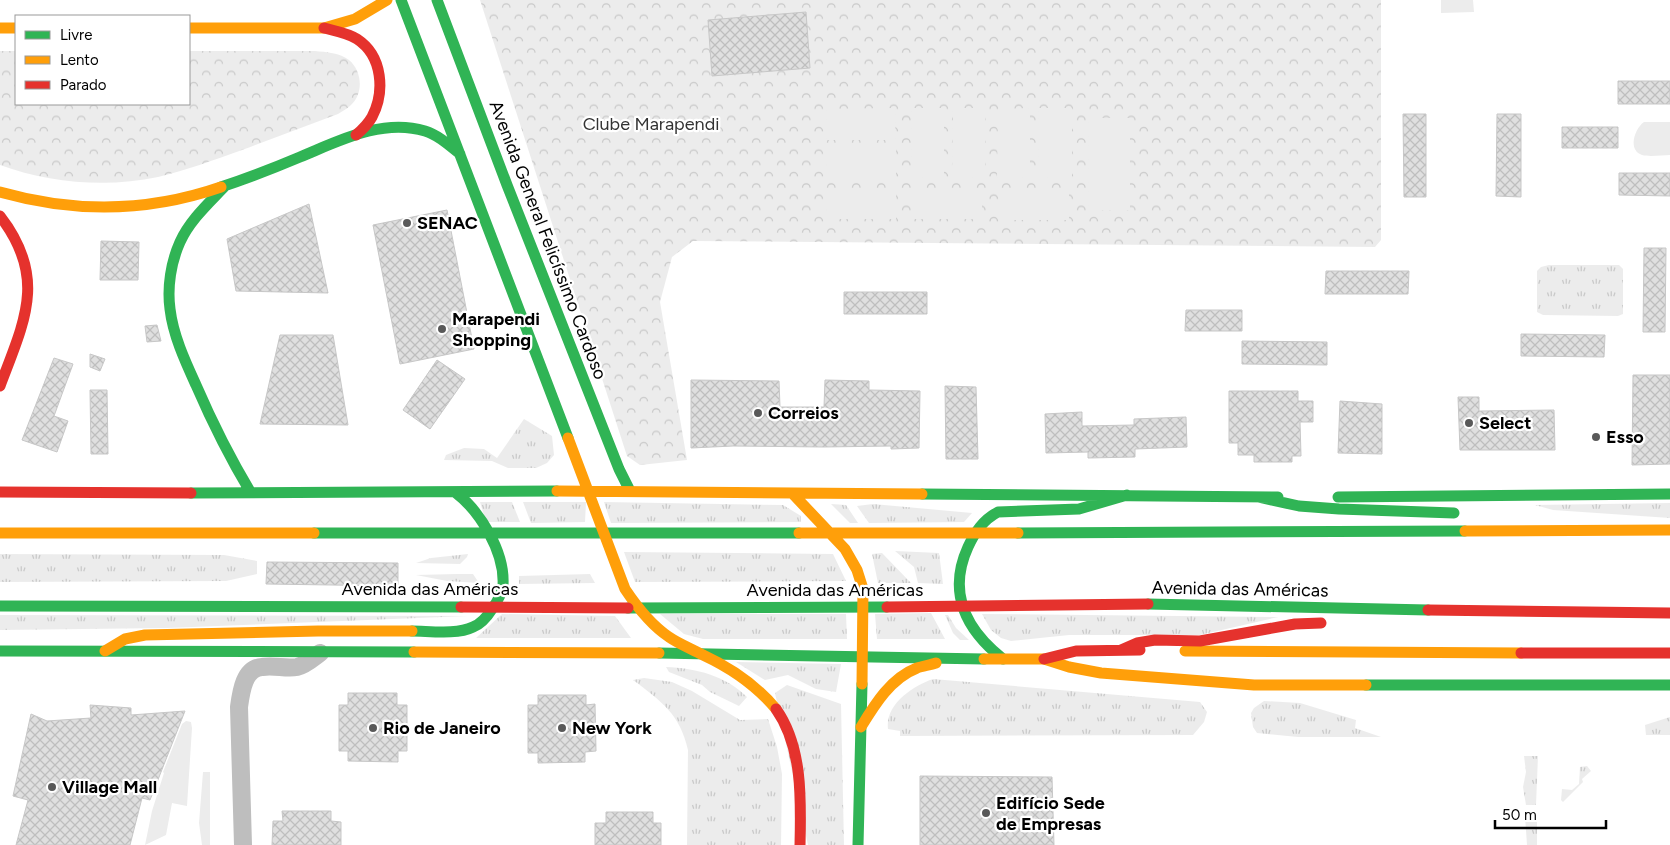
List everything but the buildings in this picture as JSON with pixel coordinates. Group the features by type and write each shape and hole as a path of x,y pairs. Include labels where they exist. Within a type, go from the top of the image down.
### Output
{"main road":[{"path":"324,28 355,19 386,0"},
{"path":"401,0 624,589 637,608 663,633 739,675 764,698 781,718 791,742 795,759 799,795 800,845"},
{"name":"Avenida General Felicíssimo Cardoso","path":"438,0 507,185 618,469 630,491"},
{"path":"0,28 15,28"},
{"path":"190,28 324,28 343,32 359,40 373,56 380,75 380,96 372,116 356,135"},
{"path":"0,192 24,199 65,206 121,207 165,202 225,186 356,135 387,128 408,128 426,131 446,142 460,154"},
{"path":"477,200 493,203 504,198 507,185"},
{"path":"225,186 190,226 177,248 172,274 170,304 176,336 192,375 226,452 251,493"},
{"path":"0,216 14,236 22,253 28,277 25,320 0,386"},
{"path":"0,492 630,491 1258,497 1670,494"},
{"path":"105,651 125,639 153,635 299,631 468,630 483,622 494,607 502,589 502,576 496,551 488,533 468,504 455,492"},
{"path":"792,493 845,549 857,570 863,589 864,656 860,729 858,845"},
{"path":"1003,659 990,651 974,633 967,621 959,581 962,560 975,534 986,518 998,512 1079,509 1127,495"},
{"path":"1258,497 1299,506 1466,514"},
{"path":"1581,519 1647,530"},
{"path":"0,533 975,534 1670,530"},
{"name":"Avenida das Américas","path":"0,606 963,608 1181,604 1389,610 1670,613"},
{"path":"1359,620 1376,616 1389,610"},
{"path":"1121,650 1137,643 1155,640 1200,641 1295,624 1332,622"},
{"path":"0,651 699,653 951,659 1044,659 1076,650 1349,653 1670,653"},
{"path":"860,729 880,698 894,684 917,668 951,659"},
{"path":"1044,659 1069,667 1101,673 1254,685 1670,685"}],"street":[{"path":"243,845 239,707 246,677 260,666 297,667 310,661 320,653"}],"green space":[{"name":"Clube Marapendi","path":"480,0 1381,0 1381,240 1375,247 693,241 672,257 660,302 687,460 640,465 627,456"},
{"path":"1441,0 1473,0 1474,12 1441,13"},
{"path":"0,51 15,51 15,105 190,105 190,51 315,51 333,53 349,60 359,76 360,88 355,100 338,114 200,165 158,177 119,182 78,182 38,176 0,165"},
{"path":"896,108 895,140 827,140 826,109"},
{"path":"912,108 944,108 944,177 911,177"},
{"path":"953,108 985,108 985,177 952,177"},
{"path":"1030,108 1030,177 997,177 998,109"},
{"path":"1039,108 1072,108 1072,177 1038,177"},
{"path":"1088,118 1130,118 1130,210 1089,210"},
{"path":"1644,122 1670,122 1670,155 1645,156 1637,152 1634,144 1635,134"},
{"path":"827,148 896,148 896,179 827,179"},
{"path":"827,188 896,188 896,219 827,219"},
{"path":"913,188 982,188 982,219 913,219"},
{"path":"1000,189 1069,189 1069,220 1000,220"},
{"path":"1549,265 1619,265 1623,269 1623,314 1618,316 1543,315 1537,312 1537,271 1541,267"},
{"path":"524,419 552,436 554,455 547,463 536,468 508,468 492,461 444,460 446,455 464,448 484,449 497,458"},
{"path":"480,502 512,502 520,522 486,522"},
{"path":"523,502 586,502 585,522 531,523"},
{"path":"604,502 783,505 801,516 801,522 611,523"},
{"path":"1670,503 1670,518 1553,510 1535,505"},
{"path":"831,504 846,505 858,523 850,523"},
{"path":"873,504 972,513 964,522 869,523 857,506"},
{"path":"895,551 939,553 943,584 918,583 914,567"},
{"path":"624,552 833,554 846,581 635,582"},
{"path":"882,553 911,583 878,583 872,554"},
{"path":"0,554 224,555 257,561 257,574 226,581 0,582"},
{"path":"468,554 460,564 416,563 431,558"},
{"path":"473,574 479,583 447,581 416,575"},
{"path":"590,574 595,583 519,584 519,576"},
{"path":"931,613 945,639 877,639 875,614"},
{"path":"502,614 615,616 631,638 476,638"},
{"path":"660,614 846,614 847,639 703,639 684,634"},
{"path":"982,614 1278,617 1200,635 1069,635 1011,641 1001,638 991,630"},
{"path":"0,615 468,616 167,628 0,630"},
{"path":"945,615 948,615 956,628 969,640 960,640 953,633"},
{"path":"736,662 841,664 836,692 816,689 788,675 765,680"},
{"path":"666,667 710,674 730,684 747,697 739,706 710,692 702,685 669,672"},
{"path":"644,678 672,682 692,691 740,720 768,719 777,747 782,774 781,845 687,845 688,750 680,727 668,709 633,680"},
{"path":"933,679 1200,702 1207,712 1204,722 1193,735 900,736 900,731 888,729 888,720 891,712 902,697 917,686"},
{"path":"787,685 841,704 844,845 808,845 775,693"},
{"path":"1264,701 1300,703 1356,720 1355,728 1381,737 1298,737 1257,733 1253,727 1251,713 1254,708"},
{"path":"1670,717 1670,735 1646,735 1645,725"},
{"path":"186,721 191,722 192,728 187,806 172,803 166,835 145,845 163,772 182,724"},
{"path":"1524,756 1538,756 1536,805 1526,805 1523,787 1526,772"},
{"path":"1587,766 1591,771 1563,802 1561,800 1562,789 1572,790 1579,784 1580,767"},
{"path":"203,772 210,772 210,845 202,845 199,823"},
{"path":"1537,812 1537,845 1527,845 1525,816 1528,813"}],"traffic: fast":[{"path":"401,0 568,438"},
{"path":"437,0 507,185 619,469 630,491"},
{"path":"221,187 271,169 345,138 377,129 393,127 425,131 439,138 460,154"},
{"path":"225,186 194,219 180,242 170,275 169,301 174,328 188,367 208,413 251,493"},
{"path":"191,493 557,491"},
{"path":"412,631 451,632 473,627 488,615 502,592 503,572 500,559 489,533 473,510 455,492"},
{"path":"922,494 1278,497"},
{"path":"1338,497 1670,494"},
{"path":"1003,659 990,648 970,623 960,595 959,580 962,564 968,547 980,527 998,512 1079,509 1127,495"},
{"path":"1258,497 1299,506 1454,513"},
{"path":"1018,533 1465,531"},
{"path":"314,533 799,533"},
{"path":"1148,604 1428,610"},
{"path":"0,606 461,607"},
{"path":"628,608 887,607"},
{"path":"0,651 414,652"},
{"path":"659,653 984,659"},
{"path":"858,845 862,684"},
{"path":"1366,685 1670,685"}],"traffic: slow":[{"path":"190,28 324,28 355,19 387,0"},
{"path":"0,28 15,28"},
{"path":"0,192 56,204 111,207 167,201 221,187"},
{"path":"568,438 625,589 634,602 662,632 677,642 733,671 760,692 776,709"},
{"path":"557,491 922,494"},
{"path":"792,493 845,549 857,570 863,589 862,684"},
{"path":"1465,531 1670,530"},
{"path":"0,533 314,533"},
{"path":"799,533 1018,533"},
{"path":"105,651 125,639 145,635 412,631"},
{"path":"1185,651 1521,653"},
{"path":"414,652 659,653"},
{"path":"984,659 1044,659 1069,667 1101,673 1254,685 1366,685"},
{"path":"861,727 884,693 899,678 917,668 936,663"}],"traffic: jam":[{"path":"324,28 357,39 366,46 377,65 380,86 379,97 369,122 356,135"},
{"path":"0,216 15,238 24,260 27,280 27,300 23,320 0,386"},
{"path":"0,492 191,493"},
{"path":"887,607 1148,604"},
{"path":"461,607 628,608"},
{"path":"1428,610 1670,613"},
{"path":"1121,650 1137,643 1155,640 1200,641 1295,624 1321,623"},
{"path":"1044,659 1076,651 1140,650"},
{"path":"1521,653 1670,653"},
{"path":"776,709 785,724 796,757 800,793 800,845"}],"place":[{"name":"SENAC","path":"407,223"},
{"name":"Marapendi Shopping","path":"442,329"},
{"name":"Correios","path":"758,413"},
{"name":"Select","path":"1469,423"},
{"name":"Esso","path":"1596,437"},
{"name":"Rio de Janeiro","path":"373,728"},
{"name":"New York","path":"562,728"},
{"name":"Village Mall","path":"52,787"},
{"name":"Edifício Sede de Empresas","path":"986,813"}]}
